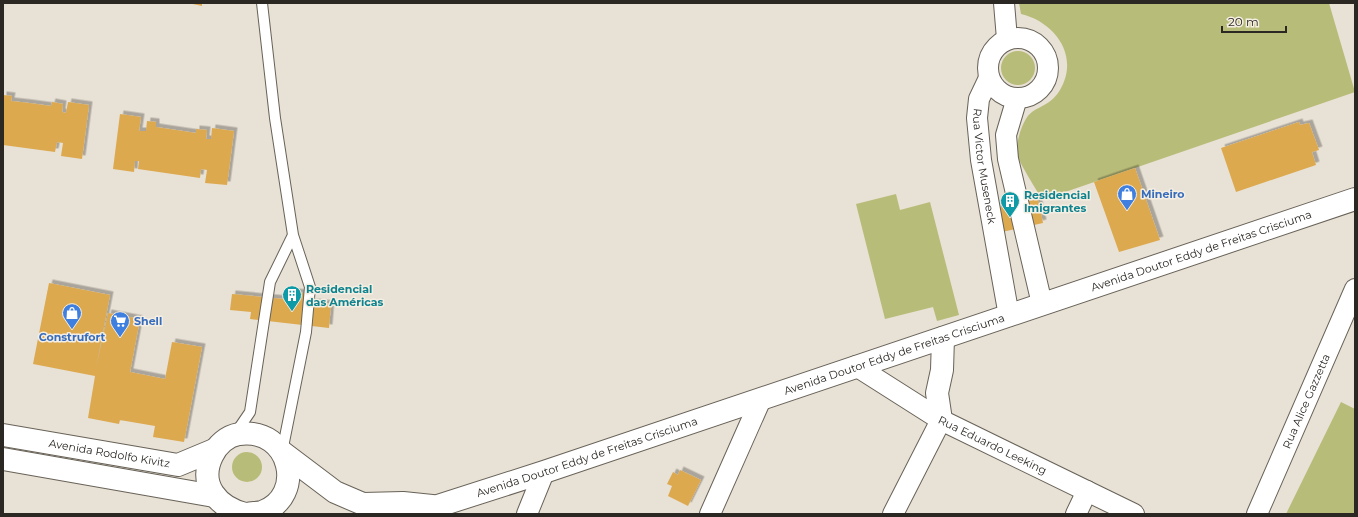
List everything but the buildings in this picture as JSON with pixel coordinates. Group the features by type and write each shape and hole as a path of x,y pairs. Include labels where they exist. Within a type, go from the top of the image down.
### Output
{"main road":[{"name":"Avenida Doutor Eddy de Freitas Crisciuma","path":"282,452 335,492 363,504 403,502 422,510 544,472 1355,199"},
{"path":"941,420 937,393 942,370 943,338"},
{"path":"3,459 214,496 253,513 279,500 286,489 289,477 288,464 282,452 274,442 262,436 249,433 235,435"},
{"name":"Avenida Rodolfo Kivitz","path":"3,435 178,465 214,450 223,441 235,435"},
{"path":"214,450 209,461 207,473 209,485 214,496"}],"street":[{"path":"1004,3 1007,39"},
{"path":"1019,37 1031,40 1040,47 1046,57 1048,69 1046,80 1039,90 1028,96 1017,98 1005,95 995,88 989,78 987,66 990,54 997,45 1007,39 1019,37"},
{"name":"Rua Victor Museneck","path":"989,78 979,100 977,118 981,160 1009,316"},
{"name":"Rua Victor Museneck","path":"1017,98 1006,135 1008,159 1042,304"},
{"path":"999,255 1029,247"},
{"name":"Rua Alice Gazzetta","path":"1257,514 1355,289"},
{"name":"Rua Eduardo Leeking","path":"856,366 941,420 1134,514"},
{"path":"710,514 761,399"},
{"path":"893,514 941,420"},
{"path":"528,514 544,472"},
{"path":"1076,514 1087,491"}],"lane":[{"path":"262,3 275,118 293,236 310,287 306,332 282,452"},
{"path":"235,435 250,412 270,282 293,236"}],"green space":[{"path":"1019,3 1329,3 1355,92 1042,200 1018,158 1017,154 1020,132 1028,115 1057,95 1065,77 1067,65 1061,42 1044,24 1021,14"},
{"path":"1015,51 1021,51 1025,52 1032,58 1035,68 1034,75 1028,82 1021,85 1015,85 1011,84 1004,78 1001,71 1001,65 1002,61 1008,54"},
{"path":"896,194 900,210 930,202 959,315 937,321 933,307 885,319 856,204"},
{"path":"1341,402 1355,409 1355,514 1286,514"},
{"path":"247,452 258,456 262,467 258,478 247,482 236,478 232,467 236,456"}],"place":[{"name":"Mineiro","path":"1127,211"},
{"name":"Residencial Imigrantes","path":"1010,218"},
{"name":"Residencial das Américas","path":"292,312"},
{"name":"Construfort","path":"72,330"},
{"name":"Shell","path":"120,338"}]}
